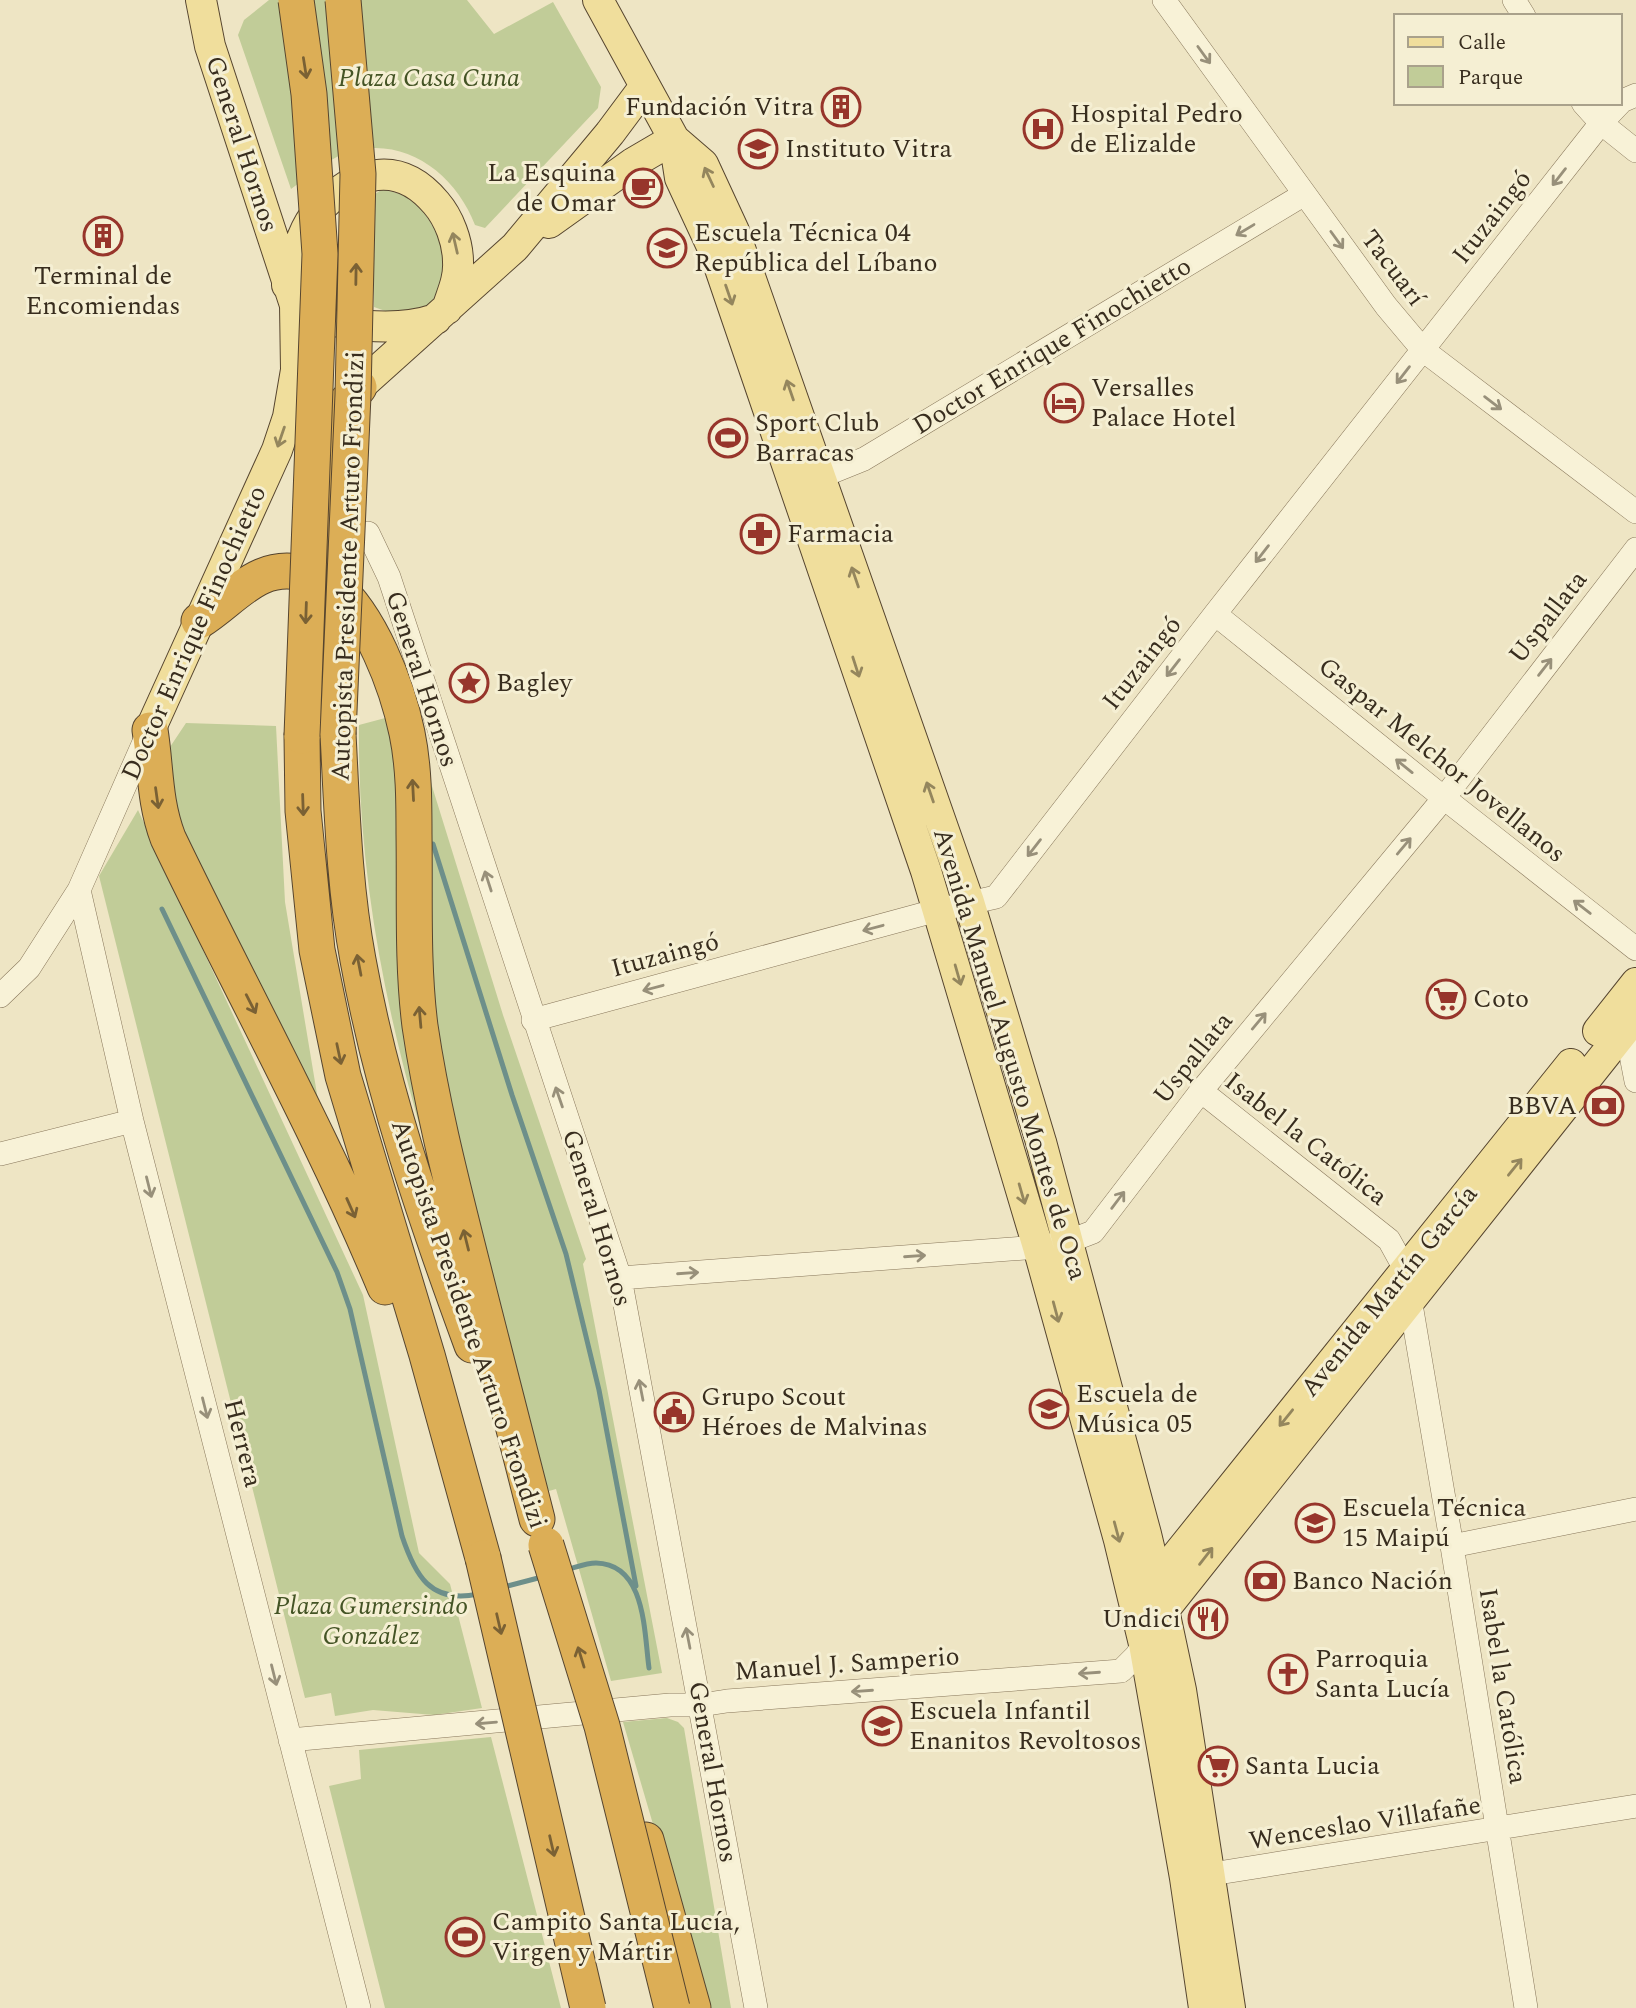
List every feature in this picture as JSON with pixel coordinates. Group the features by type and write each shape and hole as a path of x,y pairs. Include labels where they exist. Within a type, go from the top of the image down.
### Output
{"highway":[{"name":"Autopista Presidente Arturo Frondizi","path":"296,0 309,94 320,254 302,736 303,811 317,950 343,1076 464,1483 588,2008"},
{"name":"Autopista Presidente Arturo Frondizi","path":"343,0 358,174 353,395 338,734 345,879 358,960 376,1047 440,1256 541,1532 602,1726 672,2008"},
{"path":"342,594 331,539 323,452 328,429 359,387"},
{"path":"199,621 219,609 258,577 277,571 296,571 331,582 360,618 383,657 407,733 414,793 415,934 420,1026 441,1144 541,1532"},
{"path":"150,730 156,800 168,838 303,1104 343,1190 464,1483"},
{"path":"602,1726 633,1797 693,2008"}],"main road":[{"name":"Avenida Manuel Augusto Montes de Oca","path":"598,0 674,139 680,178 808,482 969,902 1037,1129 1164,1609 1181,1690 1198,1877 1204,2008"},
{"name":"General Hornos","path":"204,2 210,46 291,295 296,370"},
{"path":"515,247 610,133 645,86"},
{"path":"359,387 515,247 633,163 674,139"},
{"path":"368,176 401,176 424,188 443,210 453,234 458,261 457,280 441,314 396,326 359,325 332,320 303,310 291,295 303,236 317,213 343,188 368,176"},
{"name":"Doctor Enrique Finochietto","path":"150,730 277,450 288,417 296,370"},
{"name":"Avenida Manuel Augusto Montes de Oca","path":"808,482 939,910 1038,1247 1119,1540 1230,2008"},
{"name":"Avenida Martín García","path":"1164,1609 1177,1555 1405,1269 1630,1007"},
{"name":"Avenida Martín García","path":"1144,1644 1164,1609 1409,1300 1630,1007"}],"street":[{"name":"Tacuarí","path":"1164,0 1385,306 1423,350 1636,512"},
{"path":"1585,105 1601,123 1636,151"},
{"name":"Ituzaingó","path":"533,1020 996,897 1215,614 1601,123 1618,105"},
{"name":"Doctor Enrique Finochietto","path":"808,482 864,459 1304,195"},
{"name":"General Hornos","path":"368,533 389,577 620,1278 756,2008"},
{"name":"Uspallata","path":"620,1278 1038,1247 1067,1242 1093,1232 1201,1091 1444,798 1636,550"},
{"name":"Gaspar Melchor Jovellanos","path":"1215,614 1636,949"},
{"name":"Doctor Enrique Finochietto","path":"0,996 29,968 79,890 150,730"},
{"name":"Herrera","path":"79,890 132,1121 359,2008"},
{"path":"1630,1007 1636,1081"},
{"name":"Isabel la Católica","path":"1201,1091 1389,1240 1405,1269 1526,2008"},
{"path":"0,1154 132,1121"},
{"path":"1452,1546 1636,1509"},
{"name":"Manuel J. Samperio","path":"290,1740 670,1705 701,1705 1121,1671 1144,1644"},
{"name":"Wenceslao Villafañe","path":"1198,1877 1636,1807"}],"green space":[{"name":"Plaza Casa Cuna","path":"269,0 467,0 494,34 553,2 601,87 598,108 485,228 475,225 466,206 440,174 424,162 387,149 346,153 324,164 291,189 238,35 244,20"},
{"path":"382,189 407,196 422,210 440,236 447,266 441,289 430,304 411,314 391,313 374,307 374,195"},
{"path":"389,717 444,1204 394,1028 364,847 359,725"},
{"path":"186,723 276,726 285,902 320,1112 176,832 168,750"},
{"path":"418,741 503,1015 586,1259 583,1264 662,1673 611,1681 556,1489 549,1491 534,1452 439,1068"},
{"name":"Plaza Gumersindo González","path":"138,810 363,1295 419,1553 450,1584 482,1708 434,1715 373,1710 335,1716 331,1693 305,1698 99,876"},
{"path":"667,1718 678,1722 684,1728 731,2008 707,2008 623,1722"},
{"path":"491,1737 561,2008 385,2008 329,1786 361,1779 359,1750"}],"waterway":[{"path":"433,844 512,1095 566,1254 599,1390 636,1586"},
{"path":"162,909 337,1272 350,1309 402,1536 413,1563 419,1574 436,1590 448,1595 478,1594"},
{"path":"565,1570 596,1563 612,1566 625,1575 639,1602 649,1668"},
{"path":"500,1588 542,1577"}],"place":[{"name":"Fundación Vitra","path":"841,107"},
{"name":"Hospital Pedro de Elizalde","path":"1043,129"},
{"name":"Instituto Vitra","path":"758,149"},
{"name":"La Esquina de Omar","path":"643,188"},
{"name":"Terminal de Encomiendas","path":"103,236"},
{"name":"Escuela Técnica 04 República del Líbano","path":"667,248"},
{"name":"Versalles Palace Hotel","path":"1064,403"},
{"name":"Sport Club Barracas","path":"728,438"},
{"name":"Farmacia","path":"760,534"},
{"name":"Bagley","path":"469,683"},
{"name":"Coto","path":"1446,999"},
{"name":"BBVA","path":"1604,1106"},
{"name":"Escuela de Música 05","path":"1049,1409"},
{"name":"Grupo Scout Héroes de Malvinas","path":"674,1412"},
{"name":"Escuela Técnica 15 Maipú","path":"1315,1523"},
{"name":"Banco Nación","path":"1265,1581"},
{"name":"Undici","path":"1208,1619"},
{"name":"Parroquia Santa Lucía","path":"1288,1674"},
{"name":"Escuela Infantil Enanitos Revoltosos","path":"882,1726"},
{"name":"Santa Lucia","path":"1218,1766"},
{"name":"Campito Santa Lucía, Virgen y Mártir","path":"465,1937"}]}
